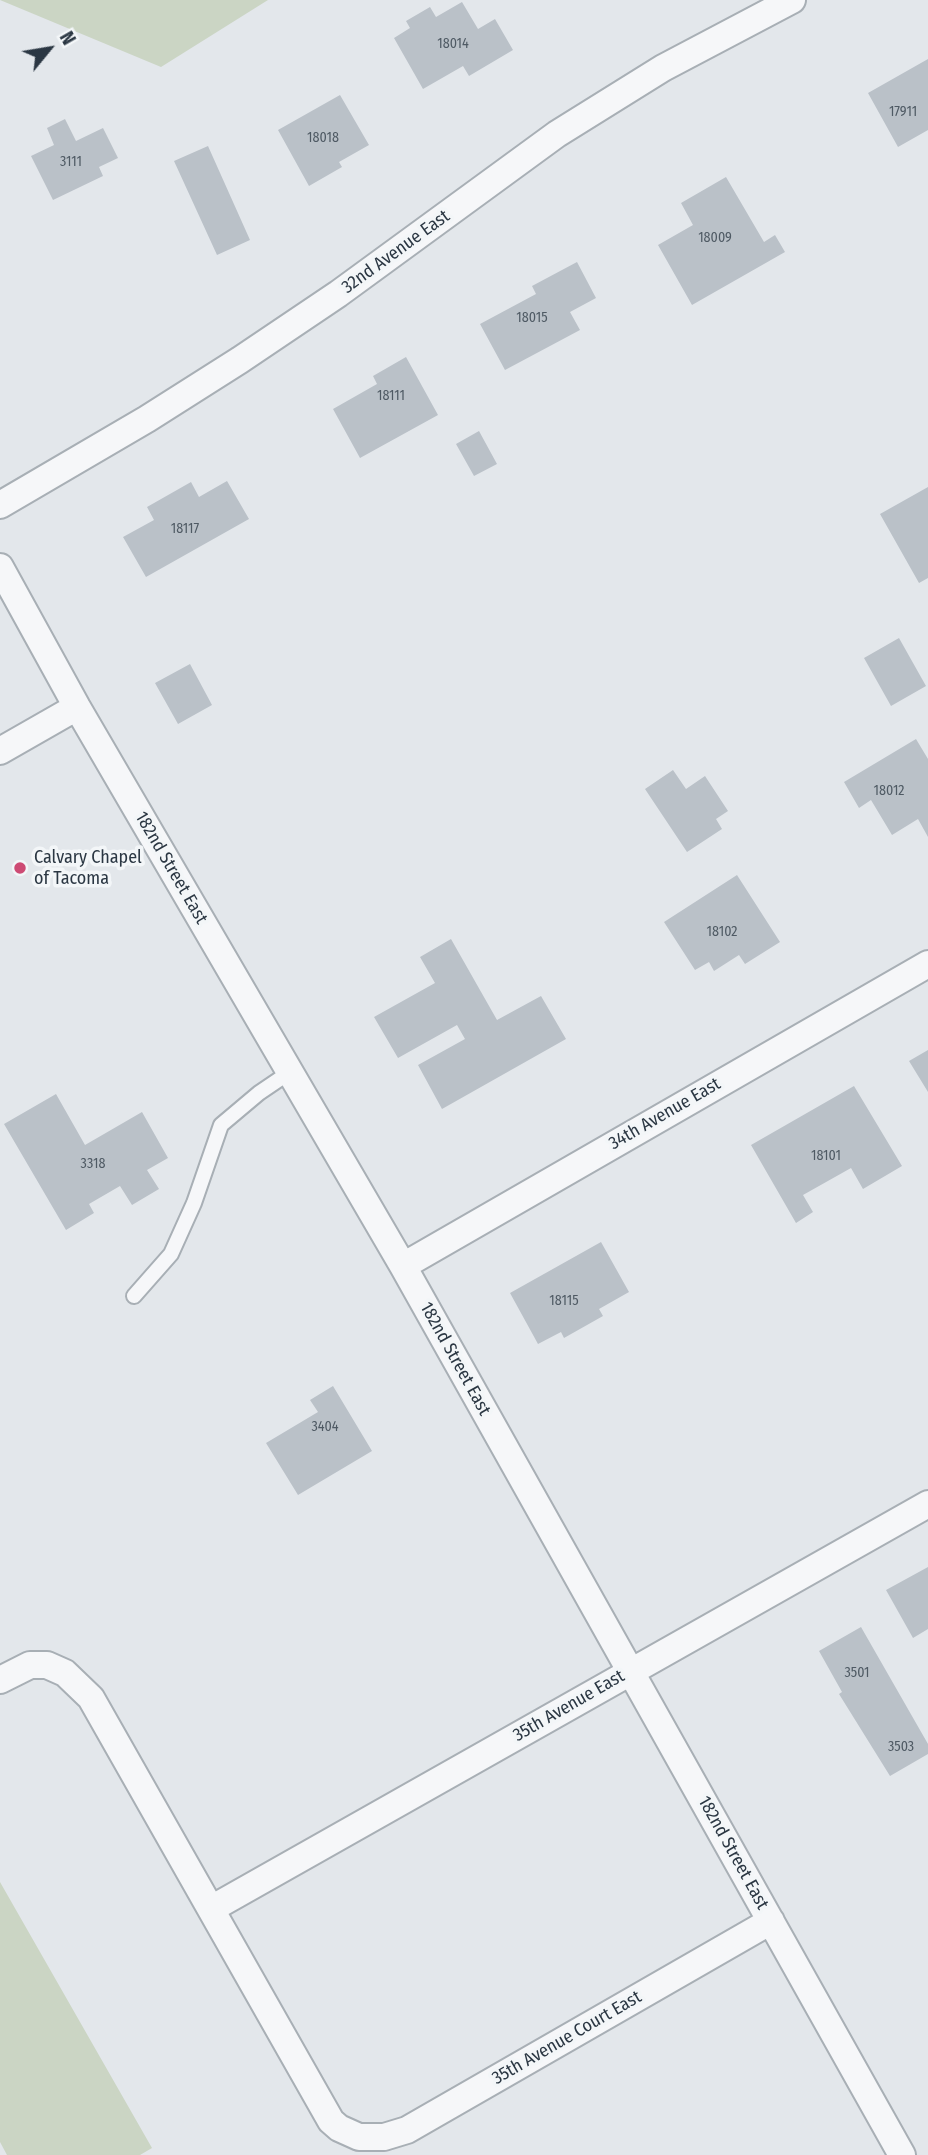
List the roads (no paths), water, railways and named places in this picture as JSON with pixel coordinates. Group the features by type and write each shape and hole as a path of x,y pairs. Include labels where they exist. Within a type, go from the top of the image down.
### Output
{"street":[{"name":"32nd Avenue East","path":"0,505 240,360 338,294 557,134 663,68 792,0"},
{"name":"182nd Street East","path":"0,567 77,707 403,1266 902,2155"},
{"path":"0,751 77,707"},
{"name":"34th Avenue East","path":"403,1266 928,964"},
{"name":"35th Avenue East","path":"211,1909 928,1504"},
{"path":"0,1680 30,1665 47,1665 65,1673 84,1689 211,1909"},
{"name":"35th Avenue Court East","path":"211,1909 331,2121 359,2137 384,2137 407,2130 771,1921"}],"lane":[{"path":"134,1296 171,1254 194,1203 220,1125 290,1072"}],"place":[{"name":"Calvary Chapel of Tacoma","path":"20,868"}]}
